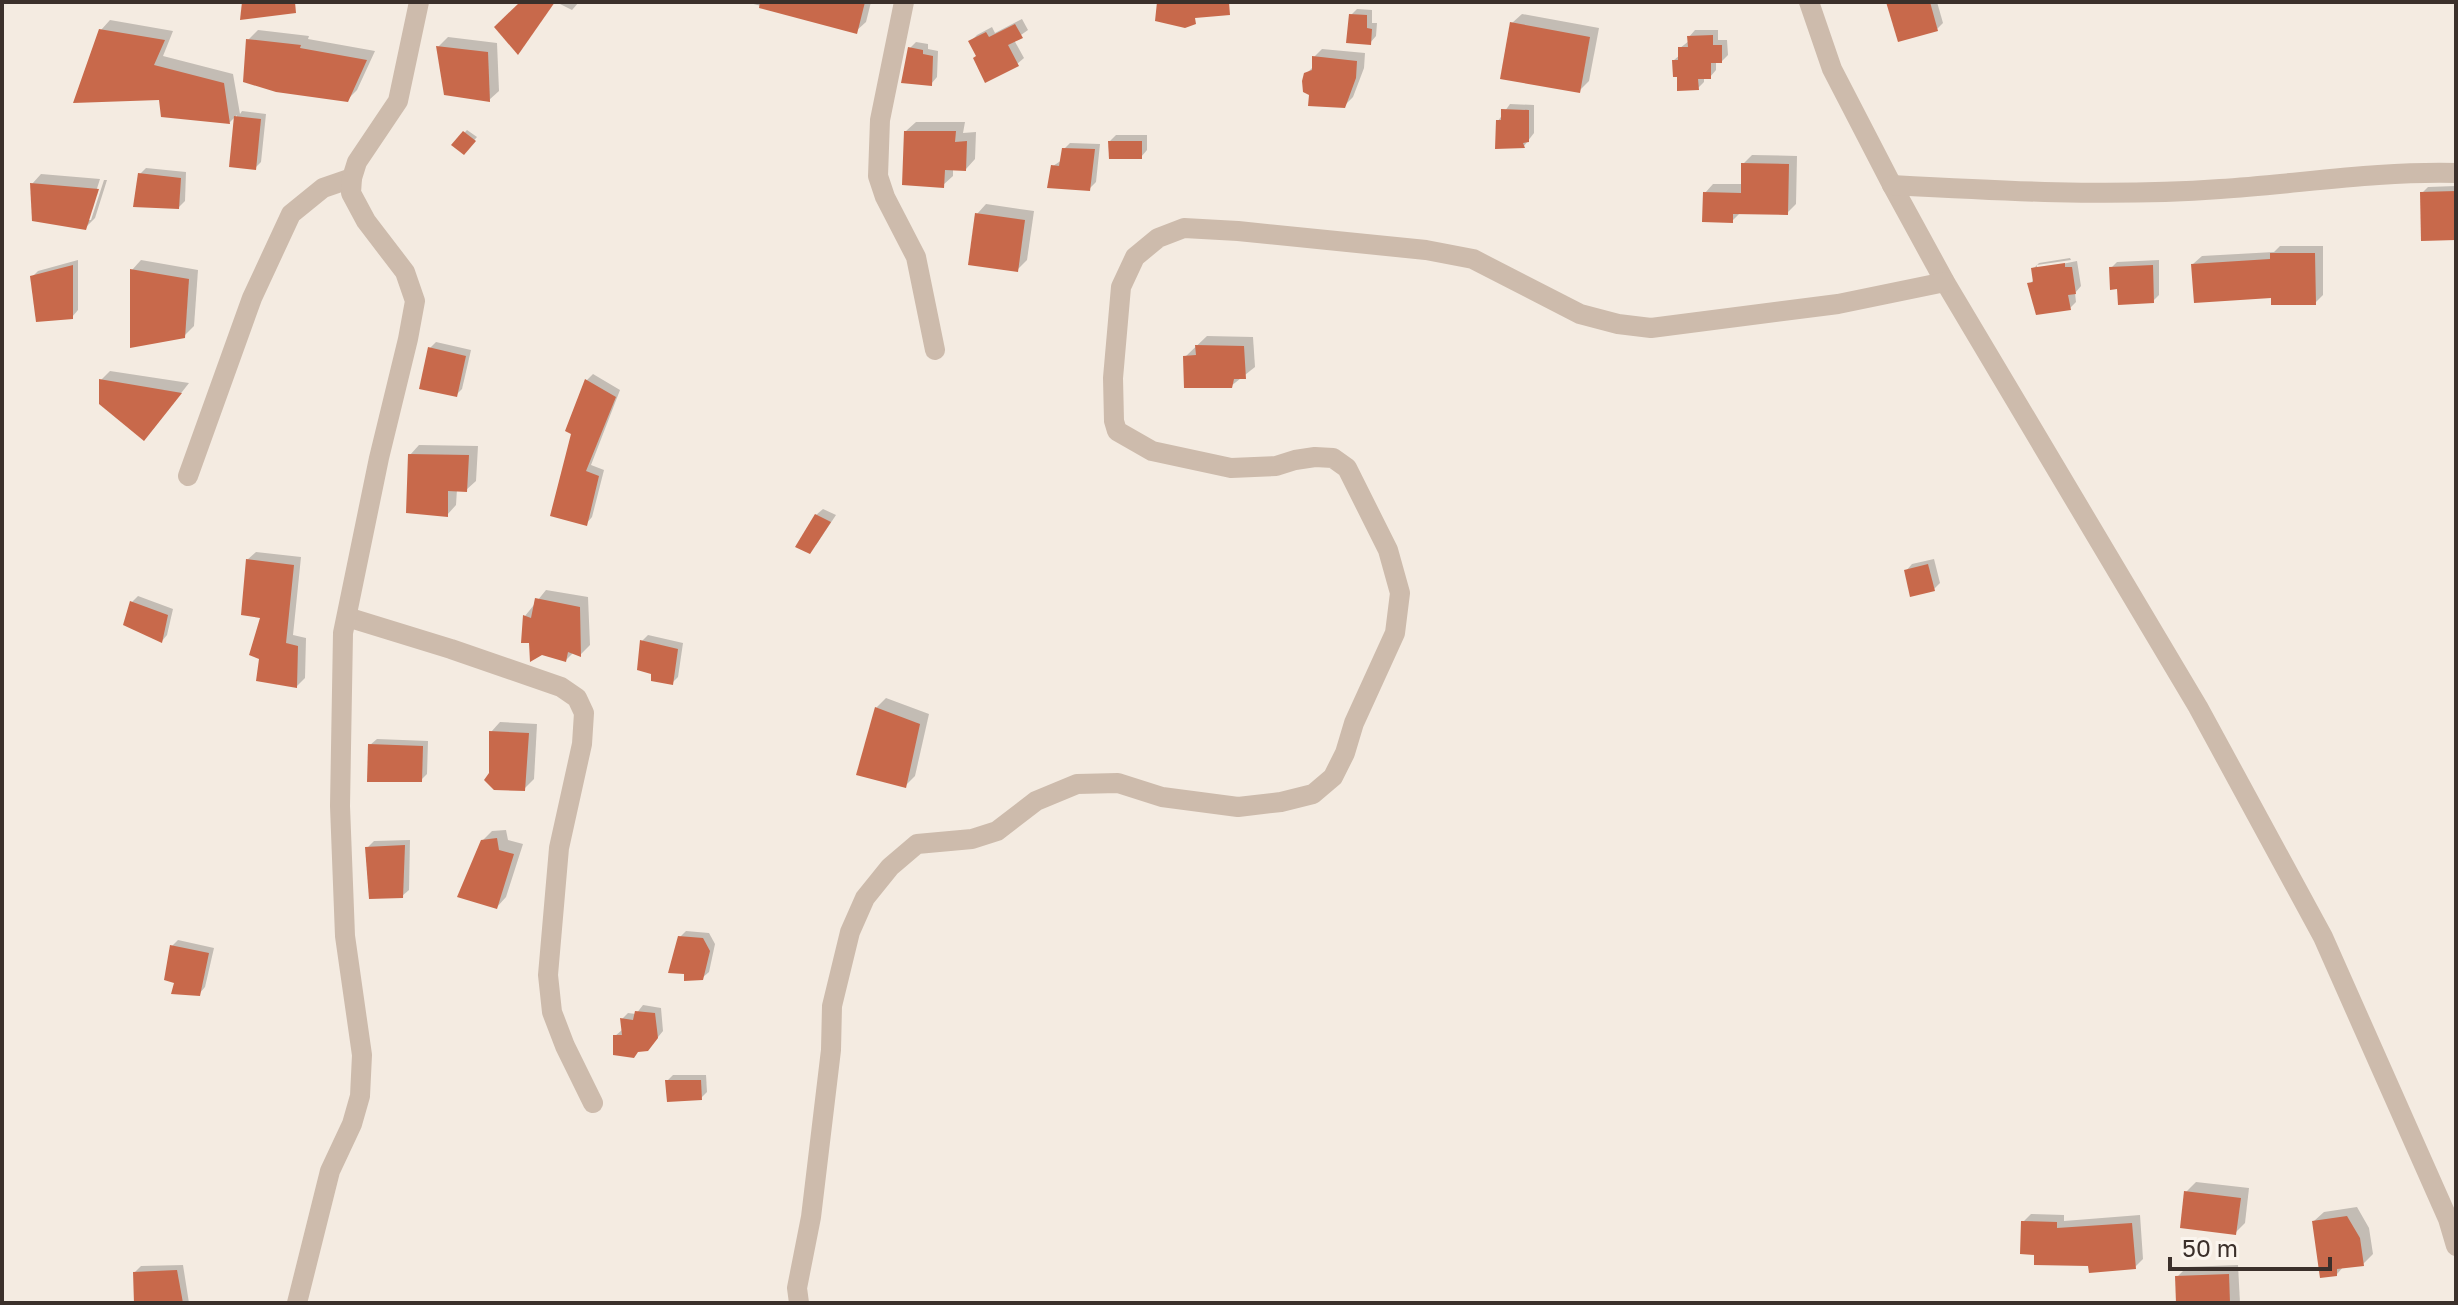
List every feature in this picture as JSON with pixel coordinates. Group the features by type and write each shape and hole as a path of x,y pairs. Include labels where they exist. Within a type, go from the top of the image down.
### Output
{"street":[{"path":"297,1303 330,1171 352,1124 360,1096 362,1055 345,936 340,821 343,633 415,301 405,272 366,221 351,193 352,178 357,162 398,101 419,2"},
{"path":"904,2 880,120 878,176 885,197 916,257 935,350"},
{"path":"1809,2 1832,69 1945,282 2198,707 2323,937 2448,1219 2456,1246"},
{"path":"1892,185 2102,193 2217,190 2368,176 2456,173"},
{"path":"188,476 252,298 291,214 323,188 352,178"},
{"path":"799,1303 797,1288 811,1217 831,1050 832,1006 850,932 865,898 890,867 917,844 972,839 997,831 1036,801 1077,784 1118,783 1162,797 1238,807 1281,802 1313,794 1333,777 1395,633 1400,593 1388,550 1347,468 1333,458 1315,457 1266,468 1231,468 1152,451 1117,431 1113,389 1121,287 1135,257 1158,238 1184,228 1426,250 1473,259 1580,314 1618,324 1651,328 1838,304 1945,282"},
{"path":"347,617 561,687 577,698 584,713 582,744 559,848 548,975 552,1012 593,1103"}],"building":[{"path":"242,2 295,2 296,13 240,20"},
{"path":"520,2 555,2 518,55 494,27"},
{"path":"760,2 865,2 857,34 759,8"},
{"path":"1157,2 1229,2 1230,15 1195,18 1196,24 1185,28 1155,21"},
{"path":"1886,2 1930,2 1938,31 1898,42"},
{"path":"1349,14 1367,15 1367,28 1372,29 1371,45 1346,43"},
{"path":"1510,22 1590,37 1580,93 1500,79"},
{"path":"1015,24 1023,38 1008,45 1019,66 985,83 968,41 986,32 989,37"},
{"path":"99,29 165,40 154,65 224,83 230,124 161,117 159,100 73,103"},
{"path":"1713,35 1713,45 1722,45 1722,63 1711,63 1711,79 1698,79 1699,90 1677,91 1672,60 1678,60 1678,47 1688,47 1687,36"},
{"path":"246,39 301,45 300,48 367,60 348,102 276,92 243,82"},
{"path":"436,46 488,52 490,102 444,95"},
{"path":"908,47 933,56 932,86 901,83"},
{"path":"1312,56 1357,61 1356,78 1345,108 1308,106 1309,95 1303,92 1302,81 1304,73 1312,70"},
{"path":"1501,109 1529,110 1529,142 1523,143 1525,148 1495,149 1496,120 1501,120"},
{"path":"234,116 261,119 256,170 229,167"},
{"path":"463,131 476,141 464,155 451,145"},
{"path":"904,131 956,131 955,142 967,141 966,171 945,170 944,188 902,185"},
{"path":"1108,141 1142,141 1142,159 1109,159"},
{"path":"1062,148 1095,149 1090,191 1047,188 1051,165 1059,166"},
{"path":"1741,163 1789,164 1788,215 1733,214 1733,223 1702,222 1703,192 1741,193"},
{"path":"138,173 181,178 179,209 133,207"},
{"path":"30,183 99,189 86,230 32,221"},
{"path":"2456,191 2456,240 2421,241 2420,192"},
{"path":"975,213 1025,220 1018,272 968,265"},
{"path":"2270,253 2315,253 2316,305 2271,305 2271,298 2194,303 2191,264 2270,259"},
{"path":"2065,263 2065,267 2072,267 2076,294 2068,295 2071,310 2036,315 2027,283 2033,282 2031,268"},
{"path":"73,265 73,319 36,322 30,276"},
{"path":"2153,265 2154,303 2118,305 2117,289 2110,290 2109,267"},
{"path":"130,269 189,279 185,338 130,348"},
{"path":"1195,345 1244,346 1246,379 1234,379 1232,388 1184,388 1183,356 1196,355"},
{"path":"428,347 466,356 457,397 419,389"},
{"path":"99,379 182,393 144,441 99,404"},
{"path":"585,379 616,397 586,471 599,476 587,526 550,516 571,434 565,431"},
{"path":"408,454 469,455 467,492 448,491 448,517 406,513"},
{"path":"815,514 831,522 810,554 795,547"},
{"path":"246,559 294,565 286,643 298,646 297,688 256,681 259,659 249,655 260,618 241,615"},
{"path":"1928,564 1935,591 1910,597 1904,570"},
{"path":"535,598 580,607 581,657 568,652 566,662 542,655 530,662 529,643 521,643 523,615 531,618"},
{"path":"130,601 168,615 162,643 123,625"},
{"path":"640,640 678,649 673,685 651,681 651,674 637,670"},
{"path":"875,707 920,724 906,788 856,775"},
{"path":"489,731 529,733 525,791 494,790 484,780 489,773"},
{"path":"368,744 423,746 422,782 367,782"},
{"path":"497,838 499,850 514,854 497,909 457,897 481,840"},
{"path":"405,845 403,898 369,899 365,847"},
{"path":"678,936 703,938 710,951 703,980 684,981 684,974 668,973"},
{"path":"170,945 209,953 200,996 171,994 174,983 164,980"},
{"path":"635,1011 655,1013 658,1038 648,1051 638,1052 634,1058 613,1055 613,1035 622,1035 620,1018 633,1020"},
{"path":"665,1080 701,1080 702,1100 667,1102"},
{"path":"2184,1191 2241,1198 2236,1235 2180,1228"},
{"path":"2347,1216 2360,1238 2364,1266 2337,1269 2337,1276 2320,1278 2312,1221"},
{"path":"2021,1221 2057,1222 2057,1228 2132,1223 2136,1269 2089,1273 2088,1266 2034,1265 2034,1255 2020,1254"},
{"path":"177,1270 183,1303 134,1303 133,1272"},
{"path":"2229,1274 2230,1303 2176,1303 2175,1276"}]}
